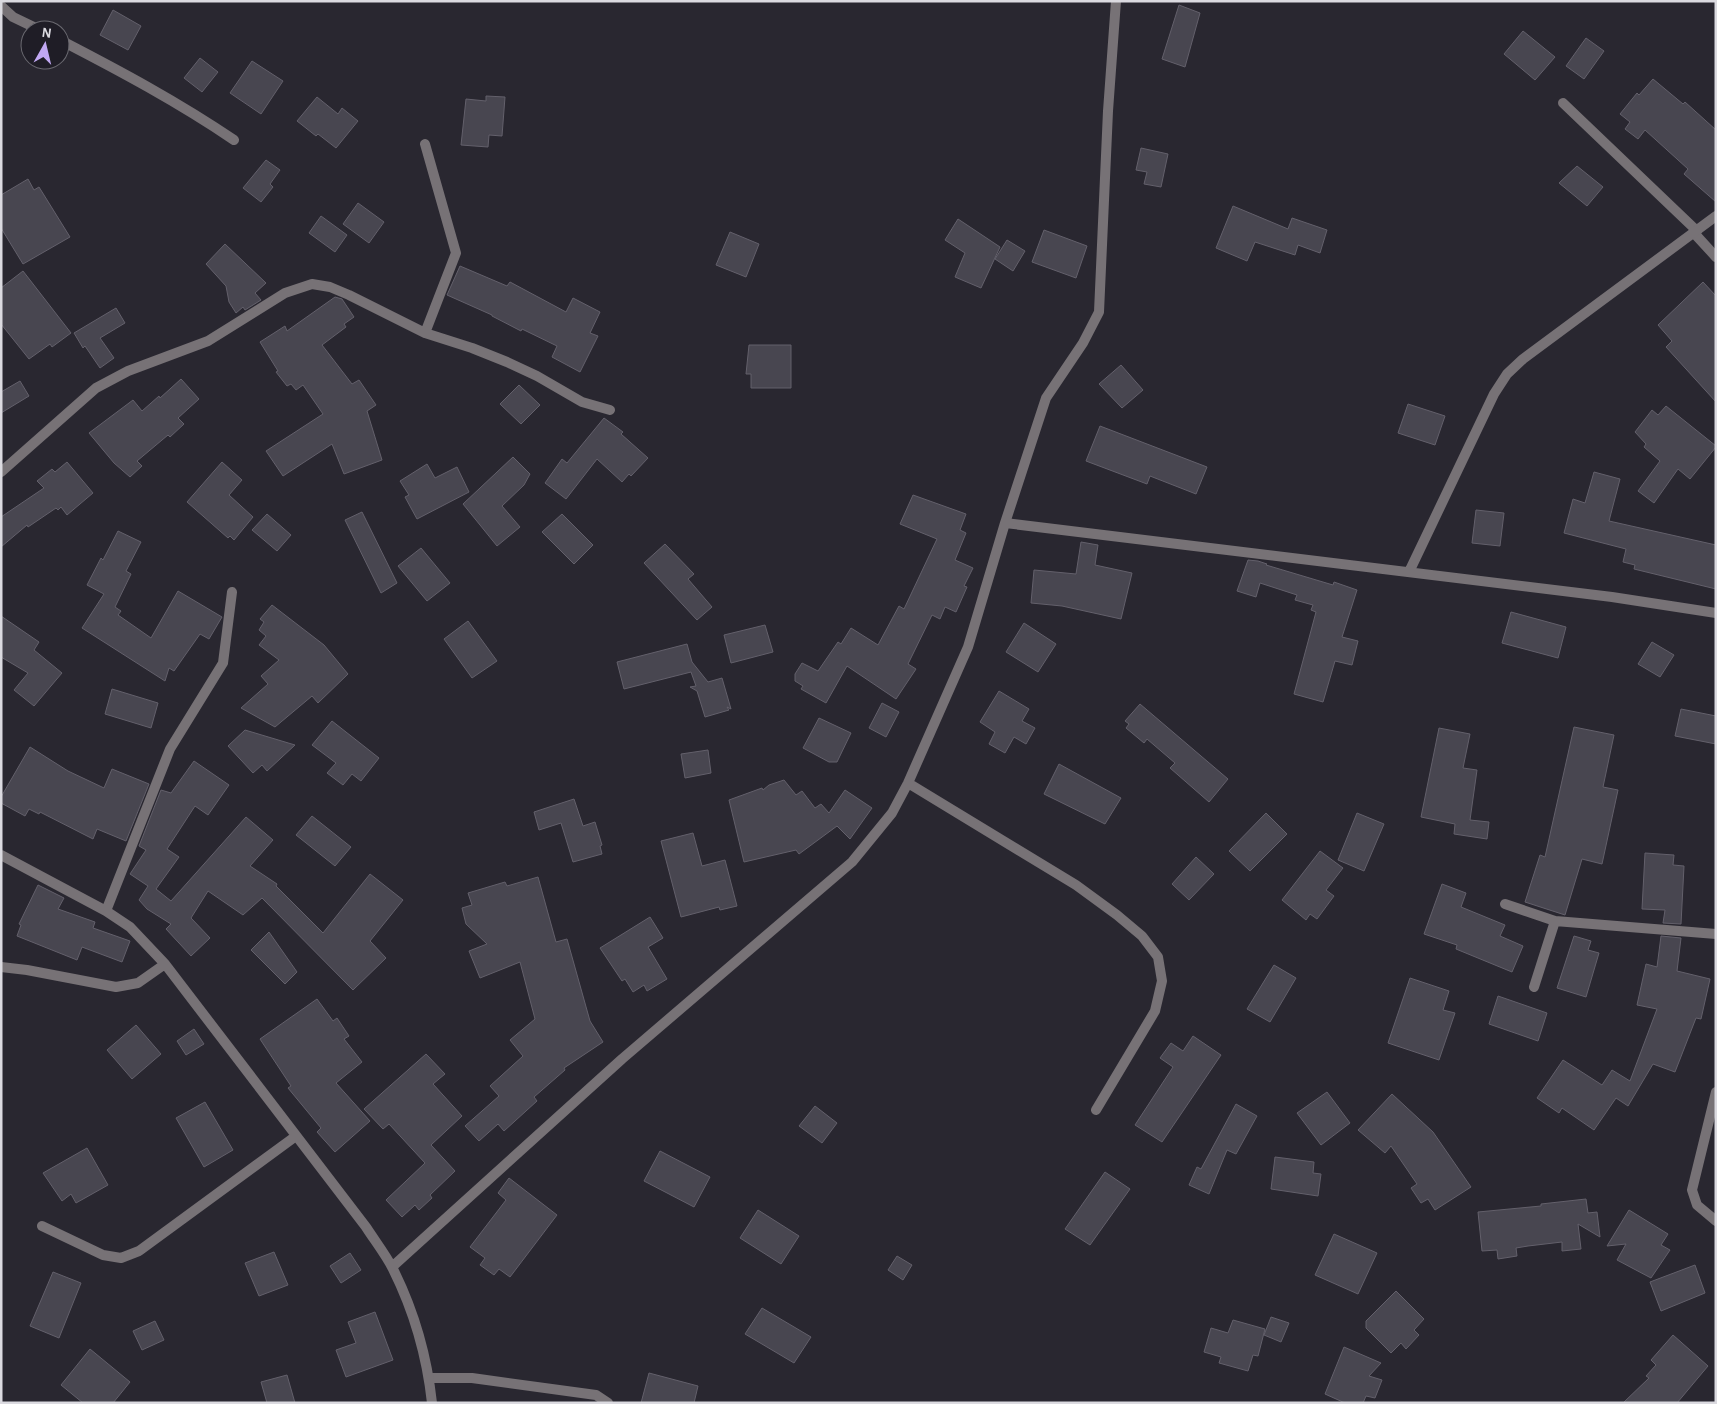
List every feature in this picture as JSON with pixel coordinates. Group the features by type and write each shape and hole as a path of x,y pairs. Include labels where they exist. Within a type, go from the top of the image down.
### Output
{"street":[{"path":"392,1268 622,1059 852,862 892,813 908,783 968,647 1005,523 1046,398 1082,343 1099,312 1108,111 1116,1"},
{"path":"1,6 21,20"},
{"path":"70,45 134,78 234,140"},
{"path":"1564,103 1696,232 1716,257"},
{"path":"425,144 456,253 425,333"},
{"path":"1409,572 1494,394 1507,374 1523,359 1716,216"},
{"path":"1,472 96,388 128,371 208,342 285,293 312,284 330,287 425,333 472,348 507,362 537,376 582,402 610,410"},
{"path":"1005,523 1612,597 1716,614"},
{"path":"106,911 170,749 223,663 232,592"},
{"path":"908,783 1076,885 1142,936 1158,957 1162,981 1155,1011 1096,1110"},
{"path":"1,855 106,911 130,927 165,964 366,1227 392,1268 410,1306 429,1378 432,1403"},
{"path":"1505,904 1555,921 1716,934"},
{"path":"1534,987 1555,921"},
{"path":"1,967 116,987 138,983 165,964"},
{"path":"1716,1092 1692,1190 1697,1205 1716,1221"},
{"path":"42,1226 103,1255 121,1258 139,1251 296,1136"},
{"path":"429,1378 472,1378 596,1395 608,1403"}],"building":[{"path":"1179,5 1200,13 1185,67 1162,59"},
{"path":"113,10 141,26 128,50 100,35"},
{"path":"1523,31 1555,57 1535,80 1504,54"},
{"path":"1586,38 1604,51 1584,79 1566,66"},
{"path":"200,58 218,72 202,92 184,78"},
{"path":"252,61 283,81 261,114 230,93"},
{"path":"1653,79 1683,104 1685,102 1716,130 1716,202 1684,174 1688,169 1645,130 1638,139 1625,129 1630,122 1620,114 1637,93 1639,95"},
{"path":"486,96 505,97 502,136 489,135 488,147 461,145 466,99 486,101"},
{"path":"317,97 338,114 342,108 358,121 336,148 318,134 316,136 297,121"},
{"path":"1141,148 1168,154 1161,187 1144,184 1147,172 1136,170"},
{"path":"266,160 280,170 270,184 273,187 261,202 243,188"},
{"path":"1577,166 1603,187 1587,206 1559,183"},
{"path":"28,179 34,190 39,187 70,237 23,264 1,228 1,195"},
{"path":"358,203 384,222 369,243 343,224"},
{"path":"1233,206 1288,229 1292,218 1327,230 1320,253 1298,245 1295,255 1255,242 1247,261 1216,248"},
{"path":"321,216 347,235 335,252 309,233"},
{"path":"958,219 1000,247 981,288 955,277 965,253 945,240"},
{"path":"1044,230 1087,246 1076,278 1032,262"},
{"path":"730,232 759,244 746,277 716,265"},
{"path":"1007,240 1025,251 1013,271 995,259"},
{"path":"225,244 266,283 255,293 261,300 245,310 243,307 236,313 229,302 226,286 206,264"},
{"path":"460,266 507,286 510,282 566,312 573,298 600,312 590,333 598,336 580,372 552,357 557,346 522,329 521,331 492,315 447,295"},
{"path":"23,271 71,333 52,347 50,344 29,359 1,324 1,288"},
{"path":"1703,282 1716,296 1716,402 1666,347 1672,341 1658,325"},
{"path":"335,297 342,299 354,317 344,324 346,327 322,345 352,384 359,380 376,405 367,411 382,460 344,474 332,444 283,476 266,451 323,414 303,385 296,390 291,384 287,386 276,372 278,371 260,342 285,326 287,331"},
{"path":"116,308 125,323 100,338 114,358 100,368 85,346 83,348 74,333"},
{"path":"749,345 791,345 791,388 751,388 751,374 746,374"},
{"path":"1121,365 1143,390 1122,408 1099,384"},
{"path":"181,379 199,399 178,418 184,424 170,437 168,435 137,461 142,466 130,477 114,463 89,433 133,400 142,411"},
{"path":"20,381 29,396 1,413 1,392"},
{"path":"519,385 540,405 521,424 500,404"},
{"path":"1408,404 1445,416 1435,445 1398,433"},
{"path":"1666,406 1716,447 1690,479 1678,469 1654,503 1638,491 1660,461 1644,447 1646,444 1635,432 1652,410 1658,415"},
{"path":"604,418 623,432 621,434 648,458 631,476 629,474 622,482 597,459 566,499 545,483 562,459 567,463"},
{"path":"1100,426 1207,467 1196,494 1150,476 1147,484 1086,461"},
{"path":"513,457 530,474 524,485 502,506 520,527 497,546 463,504"},
{"path":"67,462 93,493 67,515 61,507 58,510 56,508 28,527 27,525 1,547 1,517 44,488 37,481 52,469 55,472"},
{"path":"222,462 242,480 229,495 253,517 234,540 230,536 228,538 187,502"},
{"path":"427,464 435,478 457,467 469,492 417,519 405,497 409,495 400,481"},
{"path":"1594,472 1620,479 1609,521 1716,545 1716,589 1634,569 1635,565 1623,562 1626,549 1564,533 1573,499 1585,503"},
{"path":"913,495 966,514 960,530 966,533 955,560 973,568 964,586 967,587 956,612 945,607 940,619 932,615 908,664 916,669 896,699 847,666 826,703 801,689 803,686 795,681 795,674 802,663 818,671 838,642 841,644 851,628 878,645 899,606 904,609 937,539 900,524"},
{"path":"1476,510 1504,513 1500,546 1472,543"},
{"path":"362,512 397,583 381,593 345,520"},
{"path":"267,514 291,535 277,551 252,530"},
{"path":"562,514 593,545 574,564 542,532"},
{"path":"118,531 141,542 126,571 131,574 115,607 121,611 118,615 151,638 178,591 222,617 209,639 200,634 174,671 169,668 165,681 82,628 104,594 87,585"},
{"path":"1081,542 1098,545 1095,565 1132,573 1121,619 1062,606 1031,603 1034,570 1076,574"},
{"path":"665,544 694,574 688,579 712,607 697,620 644,563"},
{"path":"421,548 450,583 427,601 398,566"},
{"path":"1248,560 1258,561 1333,585 1334,582 1357,590 1342,637 1358,641 1352,665 1335,661 1323,702 1294,694 1316,612 1311,610 1313,605 1295,600 1297,595 1260,583 1256,597 1237,591"},
{"path":"272,605 324,645 348,674 318,703 312,696 275,727 241,708 268,684 261,676 279,660 259,645 266,636 259,630 264,622 260,619"},
{"path":"1511,612 1566,627 1558,658 1502,643"},
{"path":"1,616 39,642 34,650 62,673 34,706 14,690 28,673 1,657"},
{"path":"468,621 497,661 472,678 444,639"},
{"path":"1024,623 1056,644 1038,672 1006,652"},
{"path":"765,625 773,652 731,663 724,635"},
{"path":"1652,642 1674,655 1660,677 1638,664"},
{"path":"687,644 692,662 708,682 722,678 731,709 727,707 729,710 705,717 697,691 690,687 696,686 691,672 624,689 617,662"},
{"path":"112,689 158,703 151,728 105,714"},
{"path":"999,691 1029,709 1022,721 1035,728 1026,744 1014,737 1005,753 989,744 995,732 980,722"},
{"path":"882,703 899,712 886,737 869,728"},
{"path":"1140,704 1228,779 1209,802 1170,768 1175,763 1147,739 1144,743 1126,728 1129,724 1125,721"},
{"path":"1681,709 1716,716 1716,744 1675,736"},
{"path":"819,718 851,733 837,762 829,762 803,748"},
{"path":"332,721 379,758 361,781 352,774 343,785 327,773 336,763 312,745"},
{"path":"1574,727 1614,735 1603,787 1618,790 1602,864 1582,859 1565,915 1525,902 1540,855 1545,857"},
{"path":"1439,728 1470,734 1463,768 1477,770 1470,820 1489,822 1487,839 1454,834 1455,824 1421,817"},
{"path":"245,730 295,745 267,771 262,765 253,773 228,746"},
{"path":"30,747 68,771 104,788 112,769 149,784 126,841 97,829 93,839 40,812 39,814 29,809 25,816 1,803 1,797"},
{"path":"708,750 711,773 685,778 681,754"},
{"path":"194,761 229,785 208,815 195,806 167,849 179,857 156,889 171,901 246,817 273,840 250,866 277,884 276,886 323,933 370,874 403,900 370,941 386,958 353,990 262,898 243,915 208,891 191,918 210,938 191,956 166,929 171,924 147,909 139,900 148,886 130,874 146,850 139,846 161,790 171,793"},
{"path":"1059,764 1121,798 1105,824 1044,794"},
{"path":"784,780 796,795 802,791 815,808 821,804 829,813 845,790 872,808 850,839 837,826 799,854 796,850 744,862 729,800 762,788 763,790 769,785"},
{"path":"574,799 583,826 595,822 602,845 600,846 602,854 573,862 561,823 539,830 534,812"},
{"path":"1266,813 1287,834 1250,871 1229,851"},
{"path":"1357,813 1384,824 1364,871 1338,860"},
{"path":"312,816 351,847 335,866 296,835"},
{"path":"693,833 702,866 725,860 737,906 720,910 719,907 681,917 661,841"},
{"path":"1320,851 1343,868 1326,890 1334,896 1317,919 1310,914 1306,920 1282,900"},
{"path":"1645,853 1674,855 1673,865 1684,866 1681,924 1663,923 1665,910 1642,909"},
{"path":"1196,857 1214,874 1189,900 1172,884"},
{"path":"538,877 556,942 567,939 590,1021 603,1042 564,1068 565,1070 534,1097 537,1101 504,1131 498,1124 479,1141 465,1126 499,1096 490,1086 523,1056 510,1040 535,1019 520,962 480,978 469,951 487,944 466,924 462,908 472,905 468,893 505,882 507,886"},
{"path":"1442,884 1466,893 1461,907 1505,925 1500,936 1523,946 1512,972 1456,949 1457,945 1424,934"},
{"path":"38,885 64,898 58,909 95,922 93,928 130,941 122,962 82,947 77,960 17,936 21,925 19,924"},
{"path":"650,917 663,938 648,947 667,979 647,991 644,985 633,992 625,979 622,981 600,948"},
{"path":"269,932 297,972 285,984 251,950"},
{"path":"1574,936 1591,941 1588,950 1599,953 1586,997 1557,988"},
{"path":"1661,936 1681,938 1677,971 1710,979 1701,1019 1696,1018 1675,1072 1653,1064 1628,1106 1616,1098 1594,1130 1562,1108 1559,1113 1537,1098 1563,1060 1602,1085 1612,1070 1630,1081 1657,1009 1637,1005 1646,964 1657,967"},
{"path":"1274,965 1296,978 1270,1022 1247,1009"},
{"path":"1410,978 1449,991 1443,1010 1455,1013 1439,1060 1388,1043"},
{"path":"1498,996 1547,1013 1538,1041 1489,1024"},
{"path":"317,999 333,1021 337,1018 349,1036 344,1039 362,1062 336,1083 370,1121 335,1152 317,1132 321,1128 288,1088 291,1086 260,1039"},
{"path":"136,1025 161,1054 132,1079 107,1050"},
{"path":"194,1029 204,1044 186,1055 177,1041"},
{"path":"1193,1036 1221,1055 1162,1142 1135,1125 1173,1067 1160,1058 1171,1043 1183,1051"},
{"path":"426,1054 445,1074 433,1084 462,1116 431,1145 455,1171 430,1195 432,1198 419,1210 415,1205 402,1217 386,1200 425,1163 389,1124 383,1129 364,1109"},
{"path":"1327,1092 1350,1123 1321,1145 1297,1113"},
{"path":"1392,1094 1433,1132 1471,1187 1435,1210 1428,1199 1421,1203 1411,1188 1417,1184 1391,1146 1385,1153 1358,1130"},
{"path":"205,1102 233,1150 204,1167 176,1118"},
{"path":"1236,1104 1257,1116 1236,1154 1227,1150 1209,1194 1189,1185 1197,1167 1201,1169"},
{"path":"815,1106 837,1123 822,1143 799,1126"},
{"path":"87,1148 108,1185 76,1203 71,1194 62,1201 43,1173"},
{"path":"660,1151 710,1177 694,1207 644,1181"},
{"path":"1275,1157 1314,1162 1313,1173 1321,1174 1318,1196 1271,1189"},
{"path":"1105,1172 1130,1189 1090,1245 1065,1229"},
{"path":"509,1178 557,1215 510,1277 499,1269 494,1275 480,1265 485,1258 470,1247 506,1200 498,1193"},
{"path":"1586,1199 1588,1213 1597,1212 1600,1237 1578,1224 1581,1249 1562,1251 1562,1242 1528,1246 1516,1248 1517,1256 1498,1259 1497,1250 1482,1251 1478,1212 1541,1206 1541,1204"},
{"path":"758,1210 799,1236 781,1264 740,1238"},
{"path":"1629,1210 1668,1234 1661,1245 1670,1250 1651,1278 1617,1260 1626,1244 1607,1246"},
{"path":"1334,1234 1377,1253 1358,1294 1315,1275"},
{"path":"274,1252 288,1285 259,1296 245,1263"},
{"path":"350,1253 361,1270 341,1283 330,1266"},
{"path":"897,1256 912,1265 903,1280 888,1270"},
{"path":"1695,1265 1705,1293 1661,1311 1650,1282"},
{"path":"53,1272 81,1283 59,1338 30,1326"},
{"path":"1396,1291 1424,1319 1414,1330 1419,1335 1406,1349 1401,1343 1391,1353 1366,1328 1366,1321"},
{"path":"762,1308 811,1337 794,1363 745,1334"},
{"path":"375,1312 393,1360 346,1377 336,1350 356,1343 348,1322"},
{"path":"1271,1317 1289,1323 1281,1342 1264,1335"},
{"path":"1233,1320 1265,1329 1258,1356 1253,1355 1248,1371 1219,1363 1221,1357 1204,1352 1211,1328 1228,1333"},
{"path":"155,1321 164,1340 142,1350 133,1331"},
{"path":"1673,1335 1708,1366 1677,1403 1623,1403 1649,1378 1646,1376 1656,1365 1651,1360"},
{"path":"1344,1347 1381,1363 1369,1376 1382,1380 1375,1398 1366,1396 1363,1403 1345,1403 1325,1394"},
{"path":"90,1349 130,1382 113,1403 83,1403 61,1385"},
{"path":"649,1373 698,1386 694,1403 641,1403"},
{"path":"287,1375 295,1403 267,1403 261,1382"}]}
